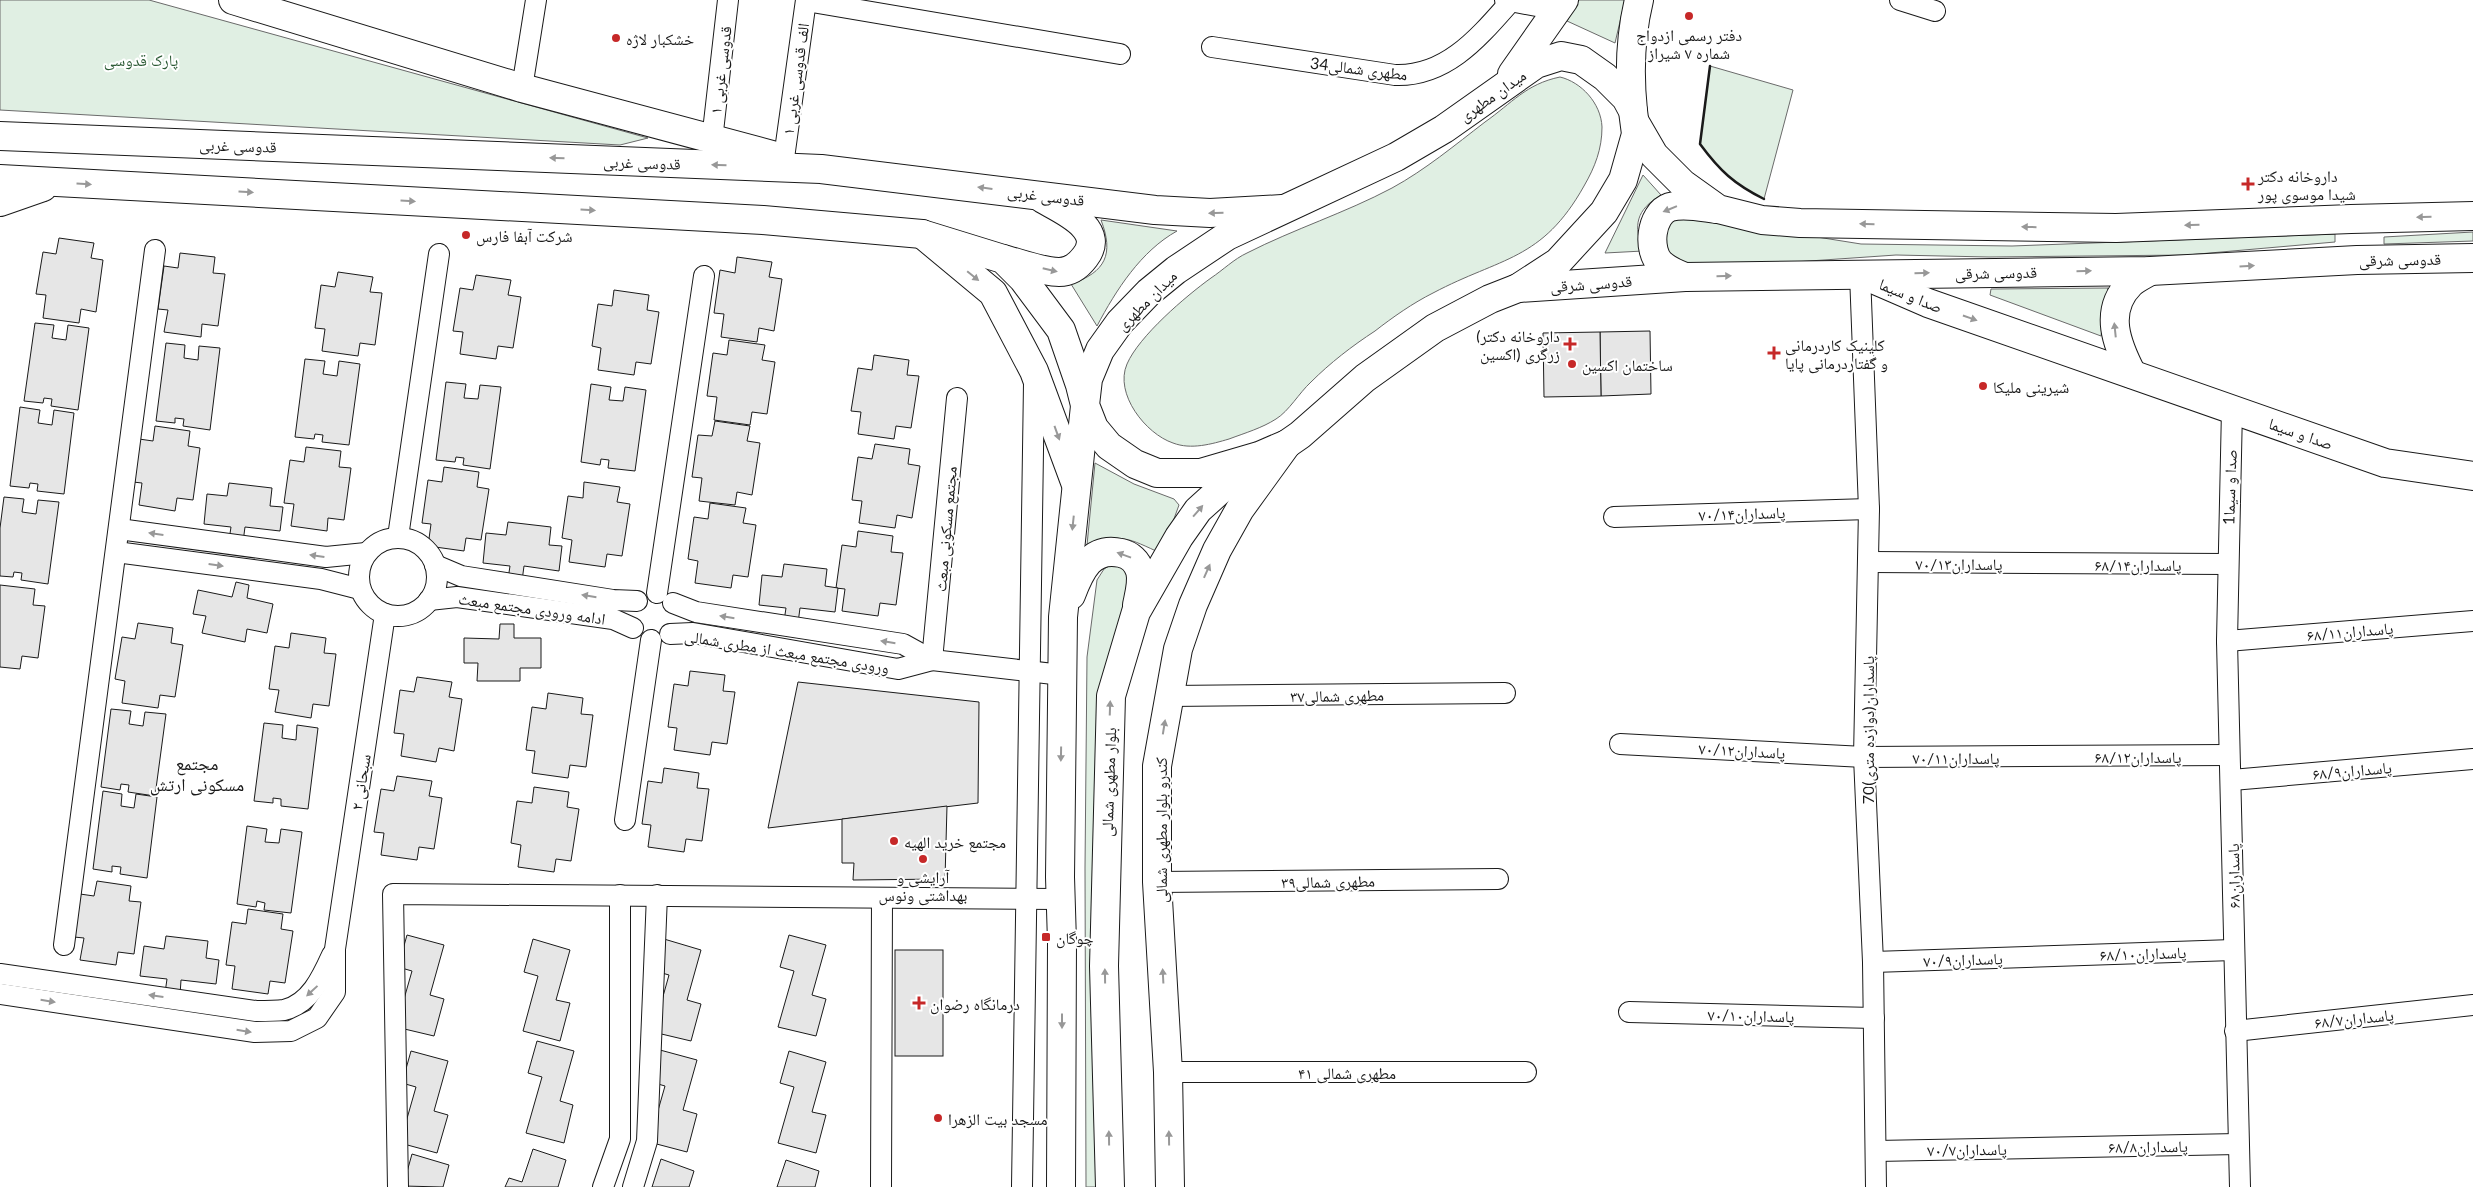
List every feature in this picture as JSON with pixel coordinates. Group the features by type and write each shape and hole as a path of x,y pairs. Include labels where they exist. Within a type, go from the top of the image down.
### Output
{"main road":[{"path":"233,0 295,9 522,88 821,169"},
{"path":"1639,0 1630,66 1634,117 1654,155 1682,184 1718,209"},
{"path":"1498,92 1561,5"},
{"name":"میدان مطهری","path":"1561,56 1581,60 1605,77 1626,98 1634,117 1632,150 1623,180 1604,212 1558,262 1518,288 1490,299 1435,328 1365,378 1287,444 1236,464 1201,473 1157,473 1135,464 1109,446 1094,428 1085,405 1088,379 1100,350 1120,322 1149,292 1176,270 1227,236 1396,157 1444,129 1536,64 1561,56"},
{"name":"قدوسی غربی","path":"0,136 821,169 1155,210 1192,212 1282,209"},
{"path":"0,180 763,220 922,234 1003,259 1060,272 1078,266 1088,253 1091,239 1086,227 1033,194"},
{"path":"0,202 56,182"},
{"path":"1685,277 1660,263 1654,251 1652,236 1659,215 1668,208 1683,205 1718,209 1762,220 1800,223 2116,228 2473,216"},
{"path":"922,234 993,293 1034,371 1076,487"},
{"name":"قدوسی شرقی","path":"1518,288 1685,277 2150,271 2356,260 2473,258"},
{"path":"1003,259 1023,279 1061,330 1085,405 1063,618 1060,899 1061,1187"},
{"path":"2132,374 2119,351 2113,327 2117,304 2130,284 2150,271"},
{"name":"صدا و سیما","path":"1860,274 1928,304 2386,463 2473,476"},
{"name":"بلوار مطهری شمالی","path":"1110,1187 1104,966 1111,696 1136,612 1179,537 1198,510 1230,481 1287,444"},
{"name":"کندرو بلوار مطهری شمالی","path":"1170,1187 1168,1072 1158,882 1157,766 1178,649 1217,550 1240,509 1287,444"},
{"path":"1063,618 1079,573 1099,552 1111,551 1127,554 1133,558 1140,571 1136,612"}],"street":[{"path":"522,88 536,0"},
{"name":"۱ قدوسی غربی","path":"712,140 728,0"},
{"path":"806,0 1120,54"},
{"name":"۱ الف قدوسی غربی","path":"784,158 806,0"},
{"path":"1900,0 1935,10"},
{"path":"1508,1 1561,5"},
{"name":"34مطهرى شمالى","path":"1212,47 1395,75 1420,74 1440,66 1472,44 1508,1"},
{"path":"64,945 155,250"},
{"path":"398,537 439,254"},
{"name":"70پاسداران(دوازده متری)","path":"1860,274 1870,509 1864,757 1873,962 1876,1187"},
{"path":"704,276 665,598 678,616 677,622 670,634 664,638 651,640 644,638 633,628 631,614 637,600 643,596 665,598 696,612 903,644 932,660 1062,675"},
{"path":"1022,1187 1034,371"},
{"name":"مجتمع مسکونی مبعث","path":"932,660 957,398"},
{"name":"1صدا و سیما","path":"2227,564 2232,409"},
{"name":"پاسداران۷۰/۱۴","path":"1614,517 1870,509"},
{"path":"119,529 326,557 366,553"},
{"path":"398,537 410,539 421,545 430,554 435,565 437,577 435,589 421,609 397,617 374,609 365,600 360,589 358,577 360,564 366,553 380,542 398,537"},
{"path":"116,552 321,579 360,589"},
{"name":"پاسداران۷۰/۱۳","path":"1870,562 2048,563"},
{"name":"پاسداران۶۸/۱۴","path":"2048,563 2227,564"},
{"name":"پاسداران۶۸","path":"2227,564 2229,756 2232,780 2233,950 2240,1187"},
{"path":"435,565 461,576 613,600 637,600"},
{"name":"ادامه ورودی مجتمع مبعث","path":"429,600 457,596 613,619 633,628"},
{"name":"سبحانی ۲","path":"335,949 385,614"},
{"name":"پاسداران۶۸/۱۱","path":"2227,641 2473,621"},
{"path":"812,654 816,631"},
{"name":"ورودی مجتمع مبعث از مطری شمالی","path":"670,634 692,633 898,669 932,660"},
{"path":"625,820 651,640"},
{"name":"مطهرى شمالى۳۷","path":"1169,696 1505,693"},
{"name":"پاسداران۷۰/۱۲","path":"1620,744 1864,757"},
{"name":"پاسداران۷۰/۱۱","path":"1864,757 2047,756"},
{"name":"پاسداران۶۸/۱۲","path":"2047,756 2229,756"},
{"name":"پاسداران۶۸/۹","path":"2232,780 2473,759"},
{"name":"مطهرى شمالى۳۹","path":"1158,882 1498,879"},
{"path":"398,1187 393,894 1060,899"},
{"path":"603,1187 620,1139 620,895"},
{"path":"633,1187 647,1141 657,895"},
{"path":"881,1187 882,898"},
{"path":"0,974 256,1011 285,1010 302,1000 319,985 335,949"},
{"path":"0,994 255,1032 291,1031 317,1018 335,992 335,949"},
{"name":"پاسداران۶۸/۱۰","path":"2053,956 2233,950"},
{"name":"پاسداران۷۰/۹","path":"1873,962 2053,956"},
{"path":"210,1026 213,1005"},
{"name":"پاسداران۶۸/۷","path":"2235,1031 2473,1005"},
{"name":"پاسداران۷۰/۱۰","path":"1629,1012 1874,1018"},
{"name":"۴۱ مطهرى شمالى","path":"1168,1072 1526,1072"},
{"name":"پاسداران۶۸/۸","path":"2057,1148 2238,1144"},
{"name":"پاسداران۷۰/۷","path":"1876,1151 2057,1148"}],"green space":[{"name":"پارک قدوسی","path":"0,0 149,0 648,138 620,145 0,110"},
{"path":"1579,0 1625,0 1615,43 1567,21"},
{"path":"1710,66 1793,90 1764,199 1728,176 1700,144"},
{"path":"1560,77 1582,89 1594,102 1601,118 1601,143 1591,172 1568,211 1536,243 1518,254 1457,281 1403,310 1334,361 1307,386 1285,411 1265,425 1222,441 1201,446 1187,446 1173,443 1163,438 1143,422 1129,400 1125,388 1124,376 1127,364 1133,353 1152,329 1189,295 1242,255 1356,205 1404,181 1440,157 1528,89"},
{"path":"1643,175 1661,195 1646,206 1639,219 1638,233 1643,251 1605,253"},
{"path":"1679,215 1861,244 2012,246 2335,234 2335,242 2187,255 1989,257 1896,255 1737,266 1680,265 1661,247 1664,223"},
{"path":"1101,220 1177,231 1164,239 1141,260 1121,285 1097,326 1071,284 1092,274 1104,260 1107,243"},
{"path":"2473,232 2473,241 2384,244 2384,237"},
{"path":"2108,288 2101,336 1990,295 1991,289"},
{"path":"1095,463 1134,484 1174,499 1179,505 1171,527 1156,551 1136,542 1122,539 1107,540 1087,545"},
{"path":"1114,563 1124,565 1131,581 1112,645 1098,1187 1086,1187 1085,868 1087,657 1097,580 1104,569"}],"building":[{"path":"59,238 94,243 91,258 103,260 96,312 81,309 79,323 43,318 46,295 36,294 43,252 56,254"},
{"path":"180,253 215,257 213,273 225,274 218,326 202,324 201,337 164,332 168,310 158,309 164,266 178,268"},
{"path":"737,257 772,262 769,277 782,279 774,331 759,328 757,342 721,337 724,314 714,313 720,270 735,273"},
{"path":"338,272 373,277 370,292 382,293 375,345 360,343 358,356 322,351 325,329 315,328 321,285 335,287"},
{"path":"476,275 511,280 508,295 521,297 513,348 498,346 496,359 460,354 463,332 453,331 460,288 473,290"},
{"path":"614,290 649,295 647,310 659,312 651,364 636,362 634,375 598,370 601,348 592,346 598,304 612,306"},
{"path":"35,323 54,325 52,338 66,340 68,325 89,328 78,410 51,406 52,399 44,398 43,403 24,401"},
{"path":"1650,331 1651,394 1601,396 1600,332"},
{"name":"ساختمان اکسین","path":"1600,332 1601,396 1544,397 1543,333"},
{"path":"729,340 765,345 762,360 775,362 767,414 752,412 750,425 714,420 717,397 707,396 713,353 727,355"},
{"path":"166,343 185,345 184,358 198,360 199,346 220,348 210,430 183,426 184,419 175,418 175,423 156,421"},
{"path":"874,355 909,360 907,375 919,376 911,428 896,426 894,439 858,434 861,412 851,411 858,368 872,370"},
{"path":"305,359 325,361 323,374 337,376 339,361 360,364 349,445 322,442 323,435 315,434 314,439 295,437"},
{"path":"446,382 466,384 464,398 478,399 480,385 501,387 490,469 463,465 464,458 456,457 455,462 436,460"},
{"path":"591,384 611,387 609,400 623,401 625,387 646,390 635,471 608,468 609,460 601,459 600,465 581,462"},
{"path":"20,407 40,410 38,423 52,425 54,410 74,413 64,494 37,491 38,484 30,483 29,488 10,486"},
{"path":"715,421 750,426 747,441 760,443 752,495 737,492 735,505 699,501 702,478 692,477 698,435 712,436"},
{"path":"155,426 190,431 188,446 200,448 193,500 177,498 175,511 139,505 142,483 133,482 139,439 153,441"},
{"path":"875,444 910,449 908,464 920,466 912,518 897,515 895,528 859,523 862,501 852,500 858,457 872,459"},
{"path":"306,447 341,451 339,467 351,468 344,520 328,518 327,531 291,526 294,504 284,503 290,460 304,462"},
{"path":"444,467 479,472 477,487 489,489 481,540 466,538 464,551 428,546 431,524 422,523 428,480 442,482"},
{"path":"584,482 620,487 617,502 630,504 622,556 607,554 605,567 569,562 572,540 562,538 568,496 583,498"},
{"path":"229,483 272,488 270,506 283,507 280,531 245,527 243,542 229,540 231,527 204,524 207,494 227,496"},
{"path":"4,497 24,499 22,512 36,514 38,500 59,502 48,584 21,580 22,573 14,572 13,577 0,576 0,528"},
{"path":"710,503 746,508 743,523 756,525 748,577 733,575 731,588 695,583 698,561 688,559 694,517 708,519"},
{"path":"508,522 551,527 549,545 562,546 559,571 524,566 522,581 508,579 510,566 483,563 486,533 506,535"},
{"path":"858,531 893,536 891,552 903,553 896,605 880,603 878,616 842,611 845,589 836,588 842,545 856,547"},
{"path":"784,564 827,569 825,586 838,588 835,612 800,608 798,623 784,621 786,608 759,605 762,575 782,577"},
{"path":"236,582 249,585 247,598 273,604 267,633 247,629 245,642 202,633 206,616 193,614 198,590 232,597"},
{"path":"0,585 35,589 33,605 45,606 38,658 22,656 20,669 0,667"},
{"path":"138,623 173,628 171,643 183,645 175,697 160,695 158,708 122,703 125,681 115,679 122,637 135,639"},
{"path":"500,624 514,624 514,638 541,638 541,668 520,668 520,681 477,681 478,663 464,663 464,638 499,639"},
{"path":"291,633 326,638 324,653 336,654 329,706 313,704 311,718 275,712 279,690 269,689 275,646 289,648"},
{"path":"690,671 725,675 723,691 735,692 727,744 712,742 710,755 674,750 677,728 668,727 674,684 688,686"},
{"path":"417,677 452,682 449,697 462,699 454,751 439,748 436,762 401,756 404,734 394,733 400,690 414,692"},
{"path":"798,682 979,702 978,803 768,828"},
{"path":"548,693 583,698 581,714 593,715 586,767 570,765 568,778 532,773 535,751 526,750 532,707 546,709"},
{"path":"111,709 131,711 129,724 143,726 145,712 166,714 155,796 128,792 129,785 121,784 120,790 101,787"},
{"path":"264,723 283,725 282,738 296,740 297,725 318,728 308,809 281,806 281,799 273,798 273,803 254,801"},
{"path":"664,768 699,773 697,788 709,789 702,841 686,839 684,852 648,847 651,825 642,824 648,781 662,783"},
{"path":"397,776 432,781 429,796 442,798 434,849 419,847 417,860 381,855 384,833 374,832 381,789 394,791"},
{"path":"534,787 569,792 567,807 579,809 571,861 556,859 554,872 518,867 521,845 511,843 517,801 532,803"},
{"path":"103,791 122,794 121,806 134,808 136,794 157,797 147,878 120,874 121,867 112,866 112,872 93,869"},
{"name":"مجتمع خرید الهیه","path":"947,806 945,879 853,880 854,863 842,863 842,819"},
{"path":"247,826 267,829 265,842 279,843 281,829 302,832 291,913 264,910 265,903 257,901 256,907 237,904"},
{"path":"97,881 131,886 129,901 141,902 134,954 118,952 116,965 80,960 84,938 74,937 80,894 94,896"},
{"path":"248,909 283,914 281,929 293,931 285,983 270,981 268,994 232,989 235,966 226,965 232,922 246,924"},
{"path":"407,935 444,945 430,995 444,999 434,1036 396,1027 412,971 398,967"},
{"path":"789,935 826,945 812,995 826,999 816,1036 778,1027 794,971 780,967"},
{"path":"166,936 208,941 206,958 219,960 216,984 181,980 180,995 165,993 167,979 140,976 144,946 164,949"},
{"path":"533,939 570,950 556,1000 570,1003 560,1041 523,1031 538,976 524,972"},
{"path":"664,939 701,950 687,1000 701,1004 691,1041 653,1032 669,975 655,971"},
{"name":"درمانگاه رضوان","path":"895,950 943,950 943,1056 895,1056"},
{"path":"537,1041 574,1051 560,1101 573,1105 564,1143 526,1133 542,1077 528,1073"},
{"path":"660,1050 697,1060 683,1110 697,1114 687,1152 649,1142 665,1086 651,1082"},
{"path":"411,1051 448,1061 434,1111 448,1115 437,1153 400,1143 416,1087 402,1083"},
{"path":"789,1051 826,1062 812,1112 826,1115 816,1153 778,1143 794,1087 780,1083"},
{"path":"533,1149 566,1160 558,1187 505,1187 509,1178 522,1182"},
{"path":"412,1154 449,1165 443,1187 403,1186"},
{"path":"661,1159 694,1171 689,1187 652,1187"},
{"path":"786,1160 819,1171 815,1187 777,1187"}],"wall":[{"path":"1710,66 1700,144 1728,176 1764,199"}],"place":[{"name":"دفتر رسمی ازدواج شماره ۷ شیراز","path":"1689,16"},
{"name":"خشکبار لاژه","path":"616,38"},
{"name":"داروخانه دکتر شیدا موسوی پور","path":"2248,184"},
{"name":"شرکت آبفا فارس","path":"466,235"},
{"name":"(داروخانه دکتر زرگری (اکسین","path":"1570,344"},
{"name":"کلینیک کاردرمانی و گفتاردرمانی پایا","path":"1774,353"},
{"name":"ساختمان اکسین","path":"1572,364"},
{"name":"شیرینى ملیکا","path":"1983,386"},
{"name":"مجتمع خرید الهیه","path":"894,841"},
{"name":"آرایشی و بهداشتی ونوس","path":"923,859"},
{"name":"چوگان","path":"1046,937"},
{"name":"درمانگاه رضوان","path":"919,1003"},
{"name":"مسجد بیت الزهرا","path":"938,1118"}],"district":[{"name":"مجتمع مسکونی ارتش","path":"197,773"}]}
